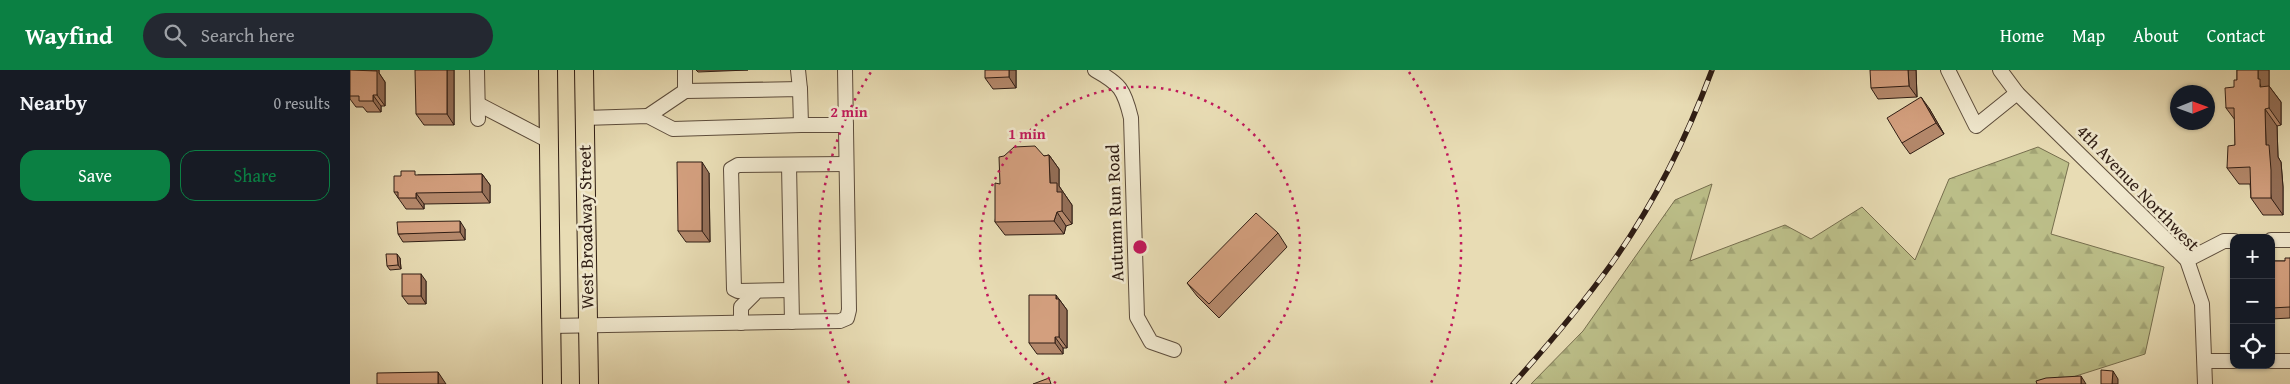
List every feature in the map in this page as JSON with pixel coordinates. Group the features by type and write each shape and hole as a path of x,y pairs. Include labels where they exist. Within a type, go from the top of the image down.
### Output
{"main road":[{"name":"West Broadway Street","path":"548,70 552,384"},
{"name":"West Broadway Street","path":"584,70 589,384"}],"street":[{"path":"477,70 478,119"},
{"path":"685,70 685,91"},
{"path":"798,70 801,125"},
{"path":"551,326 840,321 847,318 849,310 845,70"},
{"name":"Autumn Run Road","path":"1095,70 1115,81 1126,98 1131,118 1136,317 1151,342 1174,350"},
{"path":"1948,70 1976,126 2017,93"},
{"name":"4th Avenue Northwest","path":"2000,70 2017,93 2187,260 2202,304 2205,384"},
{"path":"648,116 685,91 800,89"},
{"path":"478,104 549,141"},
{"path":"584,118 648,116 672,129 846,125"},
{"path":"791,290 738,291 734,289 731,169 738,165 846,164"},
{"path":"789,165 792,322"},
{"path":"2275,240 2290,240"},
{"path":"2187,260 2224,241 2230,241"},
{"path":"741,322 742,307 754,294 754,291"},
{"path":"2205,361 2230,361"},
{"path":"2275,361 2290,361"}],"green space":[{"path":"2038,147 2069,163 2051,234 2164,267 2145,354 2051,384 1531,384 1583,331 1675,200 1712,184 1690,261 1785,225 1811,239 1862,207 1915,260 1949,179"}],"building":[{"path":"350,70 377,71 377,95 373,95 373,101 359,101 359,96 350,96"},
{"path":"415,70 447,70 447,114 416,114"},
{"path":"985,70 1009,70 1009,77 985,78"},
{"path":"1870,70 1908,70 1909,86 1871,88"},
{"path":"2237,70 2258,70 2260,87 2269,86 2269,108 2265,109 2266,145 2269,145 2271,170 2271,198 2251,198 2250,167 2227,168 2228,146 2235,145 2234,108 2226,108 2225,88 2234,87 2234,80 2237,80"},
{"path":"1921,97 1936,123 1902,143 1887,118"},
{"path":"1035,146 1044,156 1049,155 1050,183 1057,183 1057,192 1062,192 1062,211 1057,212 1054,221 995,222 995,183 1000,184 999,157 1004,156 1014,147"},
{"path":"677,162 702,162 702,231 678,231"},
{"path":"401,171 415,171 415,175 482,174 482,192 416,193 416,198 398,198 398,192 394,192 394,176 401,176"},
{"path":"1256,213 1278,233 1209,304 1187,283"},
{"path":"460,221 460,232 398,234 397,222"},
{"path":"386,254 397,254 398,265 387,266"},
{"path":"2285,258 2290,258 2290,307 2275,308 2275,261 2285,261"},
{"path":"402,274 421,274 421,296 402,296"},
{"path":"1029,295 1056,295 1056,299 1059,299 1059,337 1055,337 1055,343 1029,343"},
{"path":"2101,370 2113,371 2112,384 2101,384"},
{"path":"438,372 438,384 377,384 377,373"},
{"path":"2081,376 2081,384 2037,384 2036,381 2046,378"},
{"path":"1049,378 1051,384 1033,384"}],"railway":[{"path":"1513,384 1552,340 1601,279 1627,241 1656,194 1668,170 1692,120 1712,70"}]}
